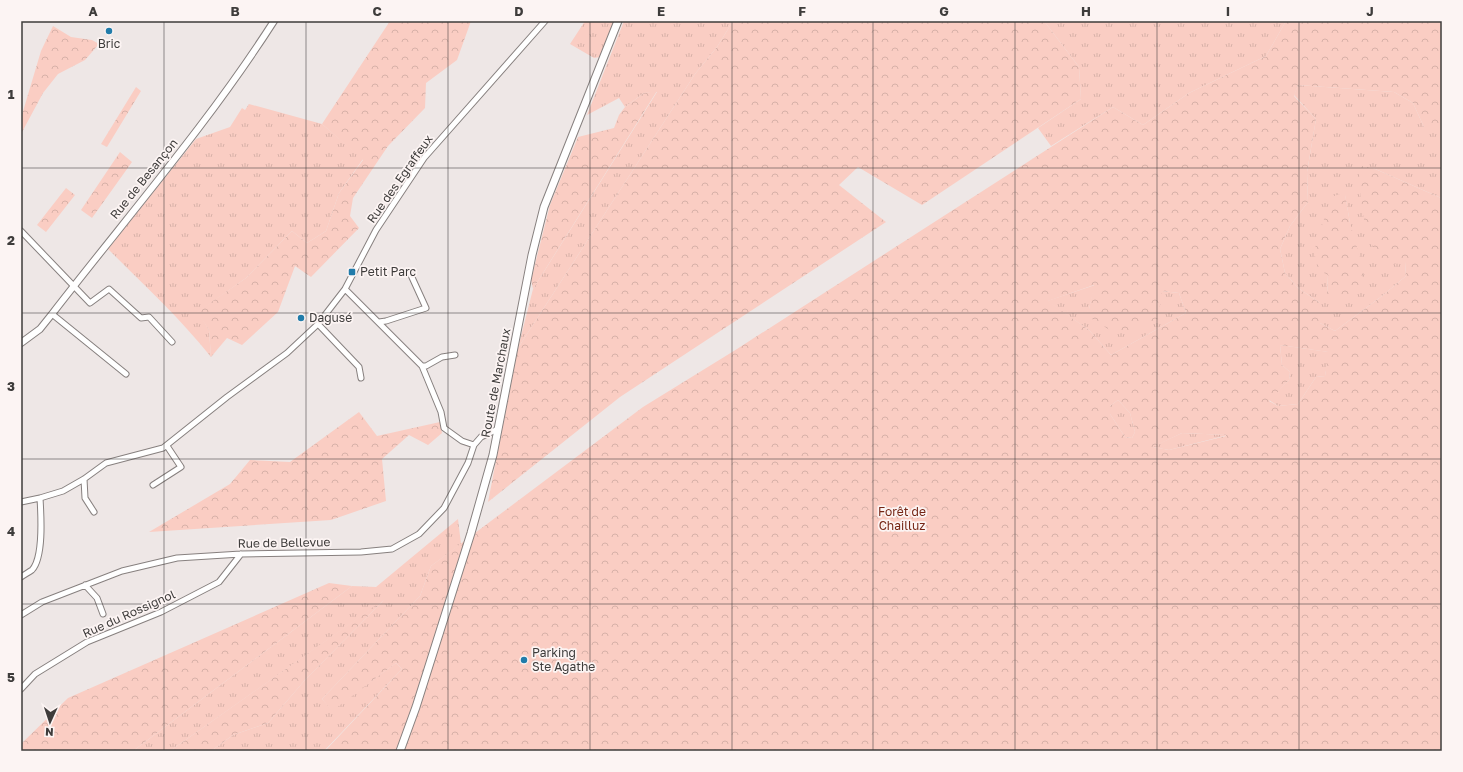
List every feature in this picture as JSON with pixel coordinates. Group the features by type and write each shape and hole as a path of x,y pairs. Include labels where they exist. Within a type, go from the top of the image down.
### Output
{"main road":[{"name":"Route de Marchaux","path":"400,751 414,715 471,533 493,455 532,255 544,207 618,21"}],"street":[{"name":"Rue de Besançon","path":"21,343 40,329 202,125 254,52 274,21"},
{"name":"Rue des Egraffeux","path":"21,502 62,491 106,463 164,448 287,353 318,324 345,289 376,230 424,158 545,21"},
{"path":"21,231 90,303 109,289 141,318 149,317 172,342"},
{"path":"379,322 426,308 410,273"},
{"path":"345,289 422,366 441,412 444,428 462,441 474,445 481,437 498,429"},
{"path":"52,314 126,374"},
{"path":"318,324 359,367 361,378"},
{"path":"422,366 426,366 442,357 455,355"},
{"name":"Rue de Bellevue","path":"21,615 42,602 122,571 177,558 241,554 361,552 392,548 418,534 444,508 468,463 474,445"},
{"path":"153,485 181,467 167,446"},
{"path":"84,478 86,498 94,512"},
{"path":"21,577 33,569 39,552 41,533 40,498"},
{"name":"Rue du Rossignol","path":"21,689 35,674 88,642 161,612 219,582 241,554"},
{"path":"85,585 97,598 103,614"}],"green space":[{"path":"390,21 471,21 457,60 426,83 425,108 388,146 353,198 350,216 359,228 311,277 295,266 278,312 242,345 227,338 211,357 209,330 197,312 246,278 292,231 307,243 326,231 339,193 363,160 322,124"},
{"path":"585,21 615,21 600,57 594,58 570,44"},
{"path":"624,21 733,21 717,47 695,74 518,348 533,289 657,92 644,93 625,107 619,98 587,115"},
{"path":"733,21 1044,21 1079,67 1081,99 922,205 858,167 839,185 886,222 620,397 488,502 518,348 695,74 717,47"},
{"path":"1044,21 1286,21 1266,56 1189,93 1143,125 1113,107 1051,146 1038,128 1081,99 1079,67"},
{"name":"Forêt de Chailluz","path":"1286,21 1442,21 1442,127 1424,127 1413,103 1394,92 1298,85 1294,96 1316,119 1307,172 1308,202 1290,226 1280,249 1285,273 1298,288 1320,303 1320,323 1335,331 1406,276 1405,262 1393,264 1383,259 1375,249 1369,237 1362,208 1359,169 1362,166 1373,168 1441,198 1442,196 1442,751 325,751 402,669 396,663 332,711 322,699 420,596 431,566 643,407 737,349 1113,107 1143,125 1189,93 1266,56","holes":["1094,285 1089,309 1089,317 1116,334 1128,332 1158,319 1162,291 1179,293 1186,313 1111,355 1089,330 1048,301","1280,345 1328,352 1325,376 1316,377 1298,404 1278,406 1269,401 1289,380 1290,372 1282,365","1118,400 1130,413 1135,432 1132,438 1125,437 1110,414 1110,406","1182,433 1226,435 1169,450 1153,447"]},
{"path":"53,26 71,37 92,40 99,44 85,60 58,74 43,93 21,134 21,118 41,51"},
{"path":"1298,85 1394,92 1413,103 1424,127 1442,127 1441,198 1373,168 1405,262 1406,276 1335,331 1320,323 1320,303 1298,288 1285,273 1280,249 1290,226 1308,202 1307,172 1316,119 1294,95","holes":["1345,195 1350,223 1327,294 1328,275"]},
{"path":"136,87 141,91 107,147 101,144"},
{"path":"657,91 533,289 531,280 550,205 578,137 614,128 619,115 625,107 644,93"},
{"path":"249,104 322,124 363,159 339,193 326,231 307,243 292,231 246,278 198,312 209,330 211,357 174,315 108,249 196,139 230,127 242,108 245,110"},
{"path":"120,152 132,162 92,218 81,210"},
{"path":"66,188 75,195 46,232 37,225"},
{"path":"1345,194 1350,223 1364,272 1355,297 1340,301 1327,294 1328,275 1318,270 1314,251 1331,197"},
{"path":"1095,285 1089,309 1089,317 1162,291 1179,293 1186,313 1111,355 1089,330 1047,301"},
{"path":"1280,345 1329,352 1325,376 1316,377 1298,404 1278,406 1269,400 1289,380 1290,372 1282,365"},
{"path":"1118,400 1130,413 1135,432 1132,438 1125,437 1110,414 1110,406"},
{"path":"359,412 377,436 440,422 442,433 428,445 409,435 382,459 386,501 331,520 149,532 230,484 250,460 290,462"},
{"path":"1182,433 1228,435 1169,450 1152,447"},
{"path":"458,519 461,544 431,566 420,596 322,699 332,710 396,663 402,669 324,751 211,751 233,735 268,723 305,680 384,600 170,751 133,751 352,586 376,587"},
{"path":"329,583 352,586 133,751 21,751 21,744 68,698"},
{"path":"386,598 305,680 268,723 233,735 211,751 170,751"}],"place":[{"name":"Bric","path":"109,31"},
{"name":"Petit Parc","path":"352,272"},
{"name":"Dagusé","path":"301,318"},
{"name":"Parking Ste Agathe","path":"524,660"}]}
